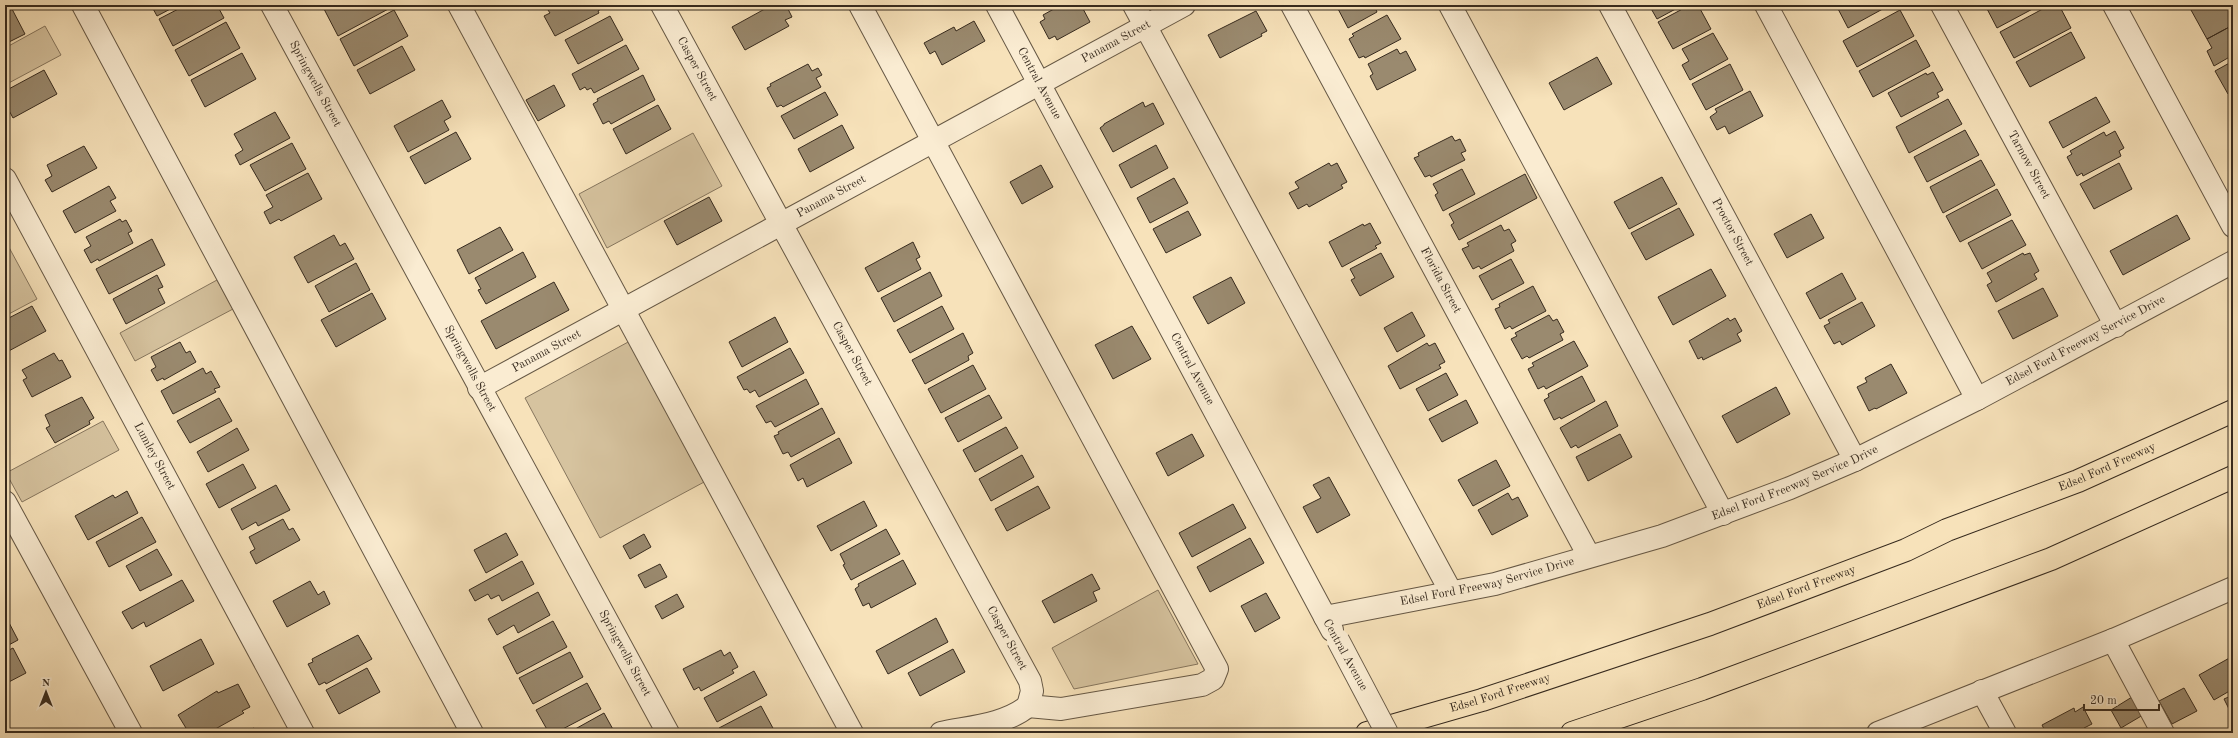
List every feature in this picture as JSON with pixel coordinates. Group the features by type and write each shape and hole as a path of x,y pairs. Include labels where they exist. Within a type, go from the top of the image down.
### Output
{"highway":[{"name":"Edsel Ford Freeway","path":"1367,733 1482,700 1717,622 1906,550 1946,530 2078,481 2233,411"},
{"path":"1572,733 1702,689 2050,559 2233,477"}],"street":[{"path":"83,5 472,733"},
{"name":"Springwells Street","path":"272,5 668,733"},
{"path":"459,5 852,733"},
{"name":"Casper Street","path":"662,5 1030,681 1032,691 1028,706"},
{"path":"860,5 1217,669 1213,679 1202,685 1061,709 1028,706 1019,713 1007,718 941,733"},
{"name":"Central Avenue","path":"997,5 1324,617 1388,733"},
{"path":"1134,5 1451,592"},
{"name":"Panama Street","path":"479,388 1040,85 1184,5"},
{"name":"Florida Street","path":"1292,5 1589,556"},
{"path":"1450,5 1723,514"},
{"name":"Proctor Street","path":"1610,5 1855,460"},
{"path":"1766,5 1977,399"},
{"name":"Tarnow Street","path":"1942,5 2116,326"},
{"path":"2114,5 2233,226"},
{"name":"Lumley Street","path":"5,179 303,733"},
{"name":"Edsel Ford Freeway Service Drive","path":"1324,617 1495,584 1662,536 1790,488 1855,460 1977,399 2116,326 2233,262"},
{"path":"5,502 131,733"},
{"path":"1878,733 2113,640 2233,588"},
{"path":"2113,640 2163,733"},
{"path":"1982,691 2005,733"}],"shaded area":[{"path":"45,26 61,55 5,85 5,48"},
{"path":"693,133 722,186 607,248 579,194"},
{"path":"5,240 37,299 5,316"},
{"path":"217,280 233,309 135,361 120,333"},
{"path":"630,341 706,481 600,538 525,398"},
{"path":"103,421 119,450 22,502 6,473"},
{"path":"1158,590 1198,664 1074,689 1052,648"}],"building":[{"path":"151,5 178,5 157,16"},
{"path":"186,5 217,5 224,18 173,46 159,19"},
{"path":"331,5 391,5 392,7 338,36 324,9"},
{"path":"558,5 603,5 604,7 598,11 599,13 555,36 544,16 550,13 548,10"},
{"path":"772,5 786,5 792,17 785,20 789,26 745,50 732,27"},
{"path":"1061,5 1081,5 1090,22 1057,40 1055,36 1049,39 1040,22 1045,19 1043,15"},
{"path":"1336,5 1374,5 1377,12 1348,28"},
{"path":"1649,5 1683,5 1657,19"},
{"path":"1690,5 1698,5 1711,29 1673,49 1658,22"},
{"path":"1836,5 1890,5 1848,28"},
{"path":"1985,5 2040,5 1997,28"},
{"path":"2050,5 2059,5 2071,28 2014,58 2000,32"},
{"path":"2199,5 2233,5 2233,25 2207,39 2191,10"},
{"path":"12,9 25,34 5,44 5,13"},
{"path":"394,10 408,36 354,66 340,39"},
{"path":"1900,10 1914,36 1857,67 1843,41"},
{"path":"1256,11 1267,31 1261,34 1262,36 1220,58 1208,35"},
{"path":"1387,15 1401,39 1365,58 1364,56 1359,58 1349,39 1354,36 1352,34"},
{"path":"610,16 623,40 578,64 565,40"},
{"path":"974,21 985,41 942,65 935,51 930,54 924,43 954,27 956,31"},
{"path":"226,22 240,48 189,76 175,50"},
{"path":"2233,25 2233,55 2214,66 2207,51 2212,48 2207,39"},
{"path":"2071,32 2085,58 2030,87 2016,62"},
{"path":"1713,33 1728,59 1690,80 1682,65 1689,61 1682,49"},
{"path":"1916,40 1930,66 1873,97 1859,71"},
{"path":"626,45 639,69 594,93 591,88 587,90 585,87 580,90 572,74"},
{"path":"402,46 415,70 370,94 357,70"},
{"path":"1397,49 1400,54 1406,51 1416,70 1377,90 1370,76 1373,74 1368,64"},
{"path":"242,53 256,79 205,107 191,80"},
{"path":"1597,57 1612,84 1564,110 1549,83"},
{"path":"2233,61 2233,92 2228,94 2215,71"},
{"path":"808,64 812,71 818,68 822,75 816,78 821,87 783,107 781,105 777,107 767,88 771,86 770,84"},
{"path":"1730,64 1743,90 1706,110 1692,84"},
{"path":"44,70 57,94 13,118 5,103 5,91"},
{"path":"1933,72 1943,90 1937,93 1939,97 1901,117 1888,93 1926,73 1927,75"},
{"path":"643,75 655,100 611,124 609,121 603,124 593,104 598,101 597,99"},
{"path":"554,85 565,106 538,121 526,100"},
{"path":"1750,91 1763,116 1729,134 1725,126 1717,130 1710,117 1717,112 1715,109"},
{"path":"825,92 838,115 794,139 781,116"},
{"path":"2096,97 2110,122 2063,148 2049,122"},
{"path":"1948,99 1962,124 1909,153 1896,127"},
{"path":"442,100 451,117 444,121 449,130 408,152 394,126"},
{"path":"1143,102 1145,107 1153,103 1164,124 1113,152 1100,128 1104,124"},
{"path":"658,105 671,129 626,154 613,129"},
{"path":"275,112 290,138 240,165 235,155 243,150 234,134"},
{"path":"842,125 854,148 810,172 798,149"},
{"path":"1965,130 1979,155 1927,182 1914,157"},
{"path":"2115,131 2124,148 2119,151 2121,156 2083,176 2082,173 2077,176 2067,157 2072,154 2070,151 2104,132 2106,136"},
{"path":"456,132 471,159 425,184 410,157"},
{"path":"1452,136 1455,141 1460,139 1466,151 1461,153 1465,160 1431,177 1430,175 1425,177 1414,158 1419,156 1418,153"},
{"path":"292,143 306,169 265,191 250,165"},
{"path":"1156,145 1168,168 1131,188 1119,165"},
{"path":"84,146 97,168 52,192 45,180 52,176 47,165"},
{"path":"1981,160 1995,185 1943,213 1930,187"},
{"path":"1329,163 1331,166 1337,163 1347,182 1341,185 1343,188 1309,207 1307,204 1298,209 1289,193 1299,188 1295,182"},
{"path":"2119,163 2132,189 2094,209 2080,184"},
{"path":"1041,165 1053,187 1022,204 1010,182"},
{"path":"1462,169 1475,194 1443,211 1435,195 1438,193 1433,184"},
{"path":"308,173 322,199 281,221 279,219 270,224 264,212 273,207 266,195"},
{"path":"1525,174 1537,198 1459,240 1451,225 1454,223 1449,214"},
{"path":"1662,177 1677,204 1629,229 1614,202"},
{"path":"1174,178 1188,203 1150,223 1137,198"},
{"path":"109,186 116,198 110,201 116,211 75,233 63,211"},
{"path":"1997,189 2011,215 1960,242 1946,216"},
{"path":"709,197 722,221 677,245 664,221"},
{"path":"1679,208 1694,235 1646,260 1631,233"},
{"path":"1188,211 1201,235 1166,253 1153,229"},
{"path":"1811,214 1824,238 1787,258 1774,234"},
{"path":"2177,215 2190,239 2123,275 2110,251"},
{"path":"120,219 122,222 126,220 132,231 128,233 133,243 99,261 98,259 91,263 84,250 91,246 86,237"},
{"path":"2012,220 2026,245 1982,269 1968,243"},
{"path":"1370,223 1381,243 1375,246 1377,248 1342,267 1329,242 1363,224 1364,226"},
{"path":"1501,225 1504,231 1509,229 1516,241 1511,244 1514,251 1481,269 1479,266 1473,269 1462,249 1469,246 1467,243"},
{"path":"500,227 513,250 469,274 457,250"},
{"path":"334,235 340,246 345,243 354,259 308,283 294,257"},
{"path":"152,239 165,265 109,294 96,269"},
{"path":"913,242 920,257 916,259 921,269 878,292 865,268"},
{"path":"523,252 536,277 486,304 478,290 481,289 475,278"},
{"path":"1381,253 1394,277 1360,296 1351,280 1355,278 1350,269"},
{"path":"2023,253 2024,255 2030,253 2039,271 2034,274 2037,279 1996,302 1987,285 1992,282 1987,273"},
{"path":"1511,259 1524,283 1492,300 1479,276"},
{"path":"356,263 370,290 329,312 315,286"},
{"path":"1711,269 1726,296 1673,325 1658,297"},
{"path":"930,272 942,296 894,322 881,298"},
{"path":"1842,273 1856,299 1820,319 1806,293"},
{"path":"157,275 163,287 158,289 165,303 126,324 113,299"},
{"path":"1231,277 1245,303 1208,324 1193,297"},
{"path":"554,282 569,310 496,349 481,321"},
{"path":"1533,286 1546,311 1512,329 1510,326 1505,329 1495,309 1500,307 1499,304"},
{"path":"2043,288 2058,316 2013,339 1998,311"},
{"path":"372,293 386,319 336,347 321,320"},
{"path":"1862,302 1875,326 1842,345 1840,341 1834,344 1824,326 1830,323 1828,320"},
{"path":"32,306 46,331 5,353 5,320"},
{"path":"942,306 954,329 910,353 897,330"},
{"path":"1412,312 1425,336 1397,352 1384,328"},
{"path":"1549,315 1553,321 1557,319 1564,332 1560,334 1563,340 1529,358 1527,356 1522,359 1511,339 1517,336 1515,333"},
{"path":"775,317 788,342 742,367 729,342"},
{"path":"1728,318 1730,321 1735,318 1742,331 1737,334 1741,341 1703,360 1702,357 1698,359 1689,341"},
{"path":"1132,326 1151,359 1113,379 1095,345"},
{"path":"963,333 973,353 968,356 969,360 925,384 912,360"},
{"path":"1574,341 1588,366 1546,389 1544,386 1538,389 1528,369 1534,366 1532,363"},
{"path":"180,342 186,353 190,351 196,362 164,380 163,378 157,381 151,370 156,367 151,357"},
{"path":"1427,343 1429,346 1435,343 1445,362 1439,365 1441,368 1400,389 1388,366"},
{"path":"790,348 804,373 759,397 755,390 750,393 747,389 744,390 737,377"},
{"path":"54,353 59,361 62,360 71,377 32,397 23,380 27,378 22,370"},
{"path":"1891,364 1907,393 1869,411 1857,387 1867,382 1865,378"},
{"path":"973,365 986,389 941,413 928,389"},
{"path":"203,368 206,374 211,371 220,387 214,389 216,392 173,414 161,391"},
{"path":"1446,373 1458,395 1428,411 1416,389"},
{"path":"1582,376 1595,401 1561,419 1560,417 1554,420 1544,400 1549,397 1548,394"},
{"path":"806,379 819,404 775,427 771,421 766,423 756,406"},
{"path":"1776,387 1790,414 1737,443 1722,416"},
{"path":"989,395 1002,418 958,442 945,418"},
{"path":"82,397 94,418 89,421 90,424 55,443 46,428 50,426 45,415"},
{"path":"219,398 232,421 190,443 177,421"},
{"path":"1466,400 1478,423 1442,442 1429,419"},
{"path":"1606,401 1618,426 1578,448 1576,445 1571,448 1560,428"},
{"path":"822,408 835,433 791,457 788,452 783,454 774,436 779,434 778,432"},
{"path":"1006,427 1018,448 975,472 963,450"},
{"path":"237,428 249,450 208,472 197,452"},
{"path":"1192,434 1204,456 1168,476 1156,453"},
{"path":"1620,434 1632,457 1588,481 1576,457"},
{"path":"839,438 852,463 807,487 803,478 798,481 790,465"},
{"path":"1022,455 1034,477 991,501 979,479"},
{"path":"1496,460 1510,486 1473,506 1458,480"},
{"path":"243,464 256,488 219,508 206,484"},
{"path":"1329,477 1350,515 1317,533 1303,507 1321,498 1313,485"},
{"path":"276,485 290,510 258,526 256,522 242,530 231,509"},
{"path":"1038,486 1050,508 1007,531 995,509"},
{"path":"127,491 138,513 88,540 75,516 113,495 115,498"},
{"path":"1508,493 1512,500 1518,497 1528,516 1492,535 1478,510"},
{"path":"864,501 877,526 831,551 817,526"},
{"path":"1233,504 1246,528 1192,557 1179,533"},
{"path":"142,517 156,542 109,567 96,542"},
{"path":"283,519 289,530 293,528 300,540 256,564 250,552 255,549 249,537"},
{"path":"886,529 900,554 851,580 843,565 845,564 840,554"},
{"path":"506,533 518,555 486,573 474,550"},
{"path":"644,534 651,547 630,559 623,546"},
{"path":"1250,538 1264,563 1210,592 1197,567"},
{"path":"157,549 172,575 140,591 126,566"},
{"path":"903,560 916,584 871,608 869,603 863,606 855,589 859,586 858,584"},
{"path":"522,561 534,584 502,601 499,595 491,599 488,594 475,601 469,590"},
{"path":"660,564 667,577 645,588 638,575"},
{"path":"1092,574 1100,589 1093,592 1097,601 1054,623 1042,601"},
{"path":"182,580 194,601 146,627 144,622 132,629 122,612"},
{"path":"310,581 318,595 324,591 330,604 287,627 273,601"},
{"path":"538,592 550,615 518,633 514,625 497,635 488,619"},
{"path":"1266,593 1280,618 1255,632 1241,606"},
{"path":"677,594 684,607 662,619 655,606"},
{"path":"5,615 18,640 5,647"},
{"path":"936,618 948,642 888,674 876,651"},
{"path":"553,621 567,647 517,674 503,647"},
{"path":"358,635 372,659 326,684 325,682 319,685 308,664 313,662 312,659"},
{"path":"201,639 214,664 163,691 150,666"},
{"path":"13,648 26,673 5,684 5,652"},
{"path":"953,649 965,672 920,696 908,673"},
{"path":"721,650 724,656 730,652 738,667 732,670 734,673 701,691 699,687 694,690 683,669"},
{"path":"570,652 583,677 533,704 519,678"},
{"path":"2233,656 2233,689 2214,700 2199,675"},
{"path":"367,668 380,692 339,714 326,690"},
{"path":"754,671 767,695 717,722 704,698"},
{"path":"587,683 601,709 555,733 549,733 536,710"},
{"path":"238,684 250,707 242,711 244,713 210,732 189,733 178,715 217,691 218,693"},
{"path":"2184,688 2197,711 2172,724 2159,701"},
{"path":"2233,695 2233,712 2231,713 2224,699"},
{"path":"2132,697 2143,715 2121,728 2111,710"},
{"path":"761,706 774,730 767,733 722,733 719,728"},
{"path":"2083,707 2092,724 2084,728 2087,733 2046,733 2042,725 2074,708 2075,712"},
{"path":"604,713 615,733 568,733"},
{"path":"254,728 257,733 244,733"}]}
